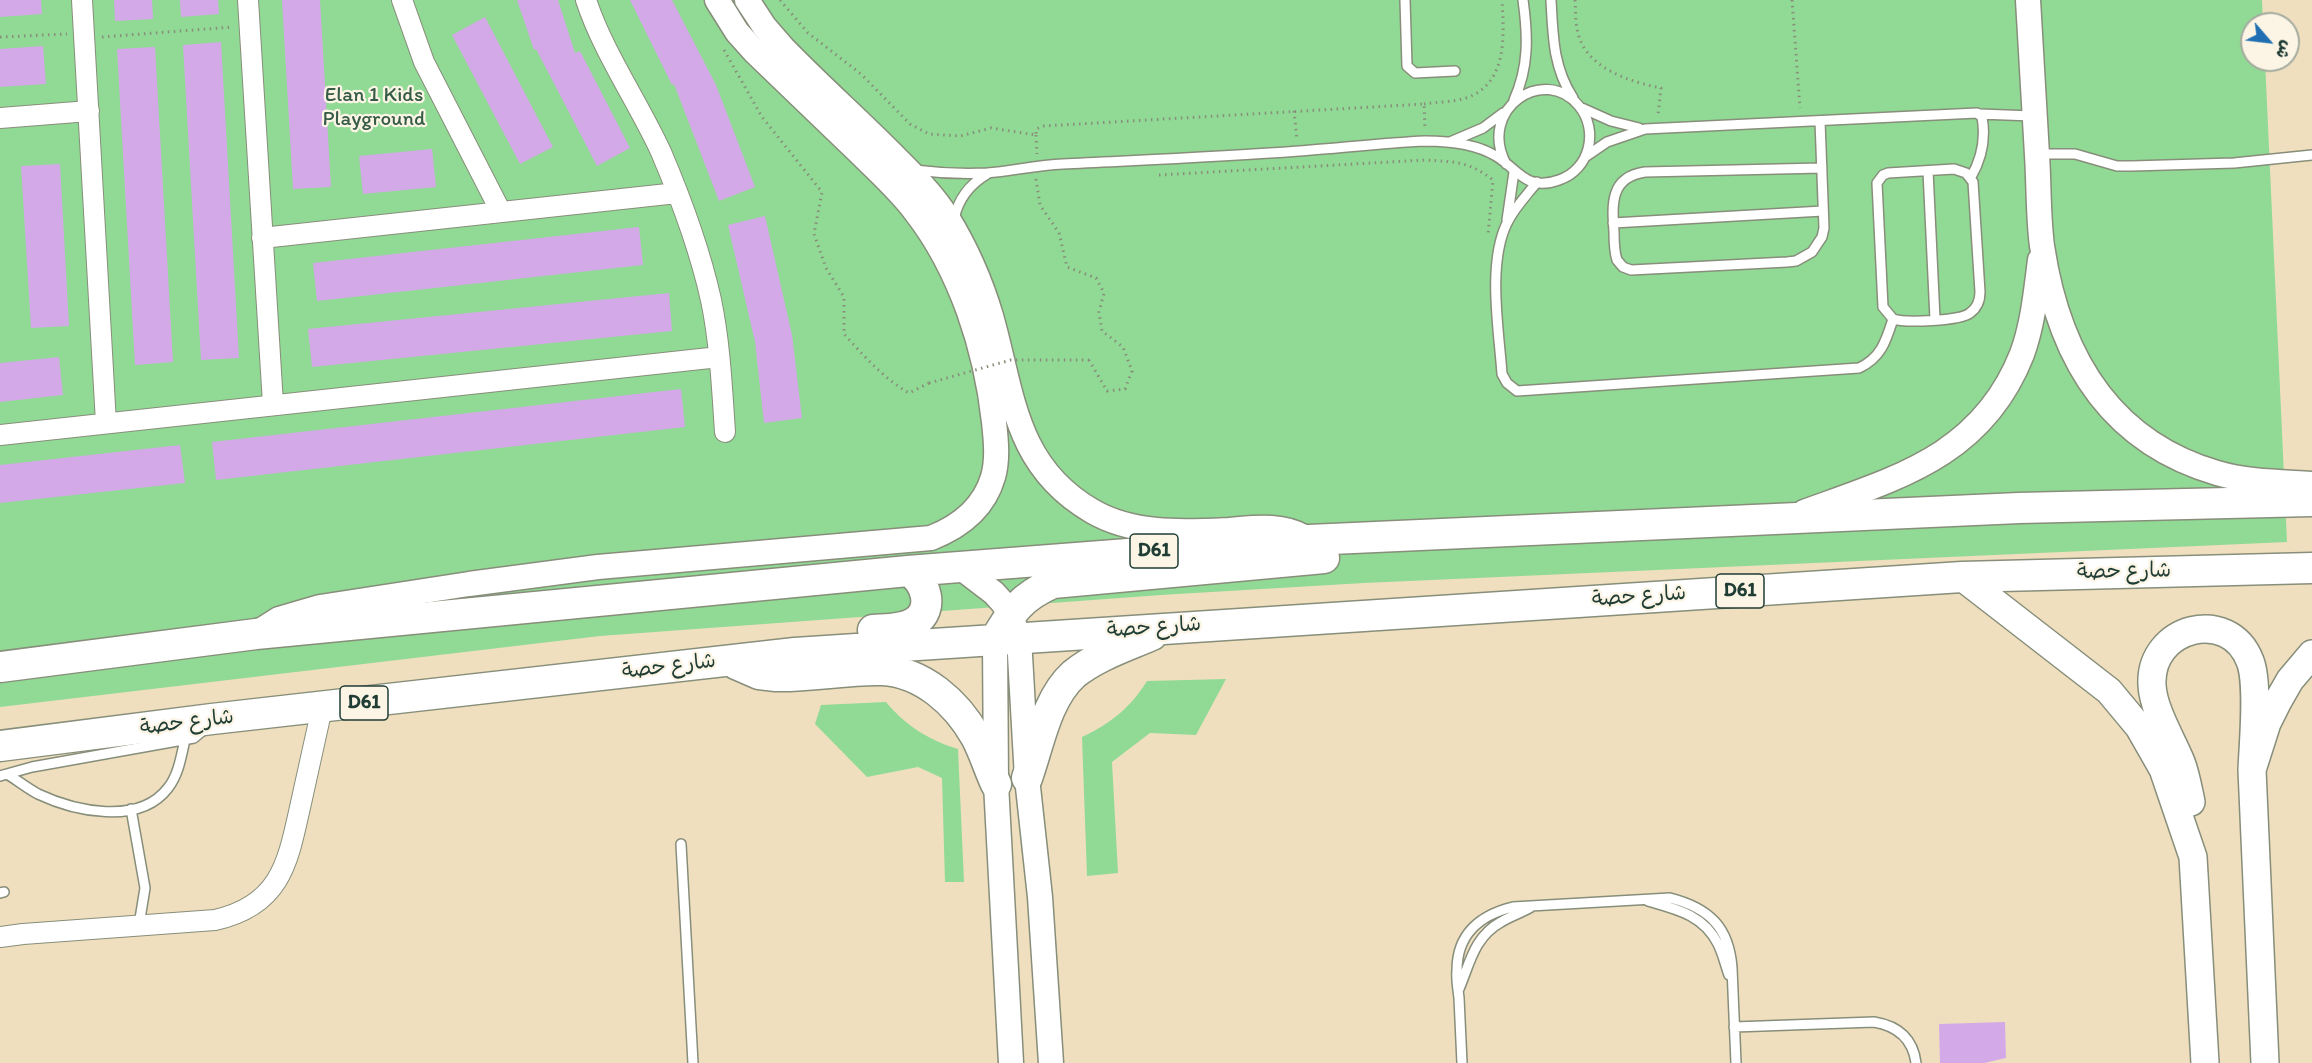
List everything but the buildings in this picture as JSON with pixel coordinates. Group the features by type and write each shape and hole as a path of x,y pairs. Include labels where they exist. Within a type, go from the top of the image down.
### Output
{"main road":[{"name":"D61","path":"0,667 256,634 908,571 1309,540 2019,508 2312,501"},
{"path":"1008,630 1018,604 1033,592 1053,584 1324,558 1364,551 1423,534"},
{"name":"شارع حصة","path":"2,765 212,719 1008,630 1169,627 1962,577 2312,568"},
{"path":"795,653 810,640 820,636 905,627 917,622 924,612 927,600 922,583 908,571"},
{"path":"1962,577 2091,675 2125,708 2152,747 2163,769 2193,857"},
{"path":"1027,778 1051,708 1073,675 1098,659 1169,627"},
{"path":"2205,1063 2193,857 2194,834 2188,786 2151,687 2152,671 2158,655 2168,642 2181,633 2197,629 2229,635 2241,646 2250,660 2254,675 2252,770 2265,1063"},
{"path":"2252,770 2267,723 2278,701 2290,680 2312,654"},
{"path":"728,660 759,674 776,676 882,670 905,674 927,683 963,718 977,739 996,784"}],"street":[{"path":"82,0 106,423"},
{"path":"248,0 273,404"},
{"path":"402,0 424,62 501,212"},
{"path":"586,0 661,153 691,231 711,300 719,357 725,432"},
{"path":"256,634 279,619 306,610 469,584 598,567 931,538 958,525 979,504 993,477 996,461 992,407 973,327 959,289 938,245 913,209 891,185 754,51 737,32 717,0"},
{"path":"747,0 764,26 783,48 907,169 952,226 984,293 1022,432 1038,462 1063,489 1092,512 1128,526 1180,531 1276,528 1298,534 1309,540"},
{"path":"2028,0 2042,246 2058,315 2070,349 2103,402 2123,423 2146,441 2171,456 2217,473 2239,478 2312,484"},
{"path":"0,118 88,111"},
{"path":"262,238 677,193"},
{"path":"1792,517 1923,466 1949,450 1972,430 1992,407 2009,381 2022,354 2031,325 2042,246"},
{"path":"0,435 719,357"},
{"path":"960,567 994,592 1008,630 1039,886 1051,1063"},
{"path":"1008,630 996,784 1011,1063"},
{"path":"0,938 226,917 247,909 270,891 279,880 290,853 322,708"}],"lane":[{"path":"1405,0 1407,66 1416,73 1455,71"},
{"path":"1514,101 1523,80 1526,60 1523,0"},
{"path":"1551,0 1556,59 1565,86 1589,125 1590,136 1586,157"},
{"path":"1448,142 1483,128 1524,95 1546,90 1567,96 1578,105 1611,122 1645,129 1974,112 2035,117"},
{"path":"1506,164 1501,153 1498,130 1507,109"},
{"path":"1971,177 1960,170 1888,173 1883,175 1877,183 1883,307 1893,319 1965,316 1974,309 1980,298 1974,187 1971,177 1982,149 1983,120 1980,114"},
{"path":"1820,121 1822,168 1823,211 1824,228 1818,245 1804,258 1787,262 1627,269 1615,256 1612,204 1617,189 1626,178 1637,173 1822,168"},
{"path":"907,169 948,173 989,173 1038,165 1286,152 1426,141 1448,142 1484,151 1525,179 1547,183 1566,178 1586,157 1607,142 1645,129"},
{"path":"2037,154 2075,154 2117,166 2234,163 2312,155"},
{"path":"1928,171 1935,319"},
{"path":"1514,172 1507,222 1501,238 1496,270 1502,375 1507,383 1517,391 1859,368 1876,358 1882,350 1893,319"},
{"path":"952,226 958,205 964,195 980,178 989,173"},
{"path":"1507,222 1537,182"},
{"path":"1613,223 1823,211"},
{"path":"2,765 32,767 185,740 201,733 212,719"},
{"path":"2,765 36,793 53,800 99,811 131,809 153,801 168,788 177,771 185,740"},
{"path":"131,809 145,888 139,925"},
{"path":"681,844 693,1063"},
{"path":"1462,1063 1459,991 1471,955 1482,937 1498,924 1532,907 1645,901 1683,911 1700,921 1717,940 1731,980 1736,1063"},
{"path":"1734,1027 1874,1022 1886,1024 1898,1029 1906,1037 1913,1048 1916,1063"}],"path":[{"path":"780,0 808,33 861,74 910,124 929,134 944,137 960,136 991,128 1036,135"},
{"path":"723,49 762,117 822,192 814,234 826,268 844,297 844,334 893,384 909,393 929,383 1011,360 1089,360 1107,391 1125,389 1132,371 1123,347 1102,331 1099,312 1104,293 1096,278 1066,267 1059,232 1040,205 1036,179 1038,165 1036,129 1044,126 1424,104 1466,98 1483,88 1499,68 1504,44 1502,0"},
{"path":"1575,0 1578,35 1587,51 1608,71 1639,84 1660,88 1658,129"},
{"path":"1792,0 1801,122"},
{"path":"0,37 249,26"},
{"path":"1424,104 1425,160"},
{"path":"1154,175 1425,160 1452,162 1476,167 1493,180 1492,206 1487,235 1501,238"}],"green space":[{"name":"Elan 1 Kids Playground","path":"0,0 2262,0 2262,12 2240,12 2240,72 2266,72 2287,542 1364,583 1161,595 600,636 0,707"},
{"path":"1226,679 1196,735 1150,733 1112,762 1118,873 1087,876 1082,737 1119,714 1147,681"},
{"path":"886,702 919,731 958,749 964,882 945,882 942,778 918,767 867,777 815,724 821,705"}]}
